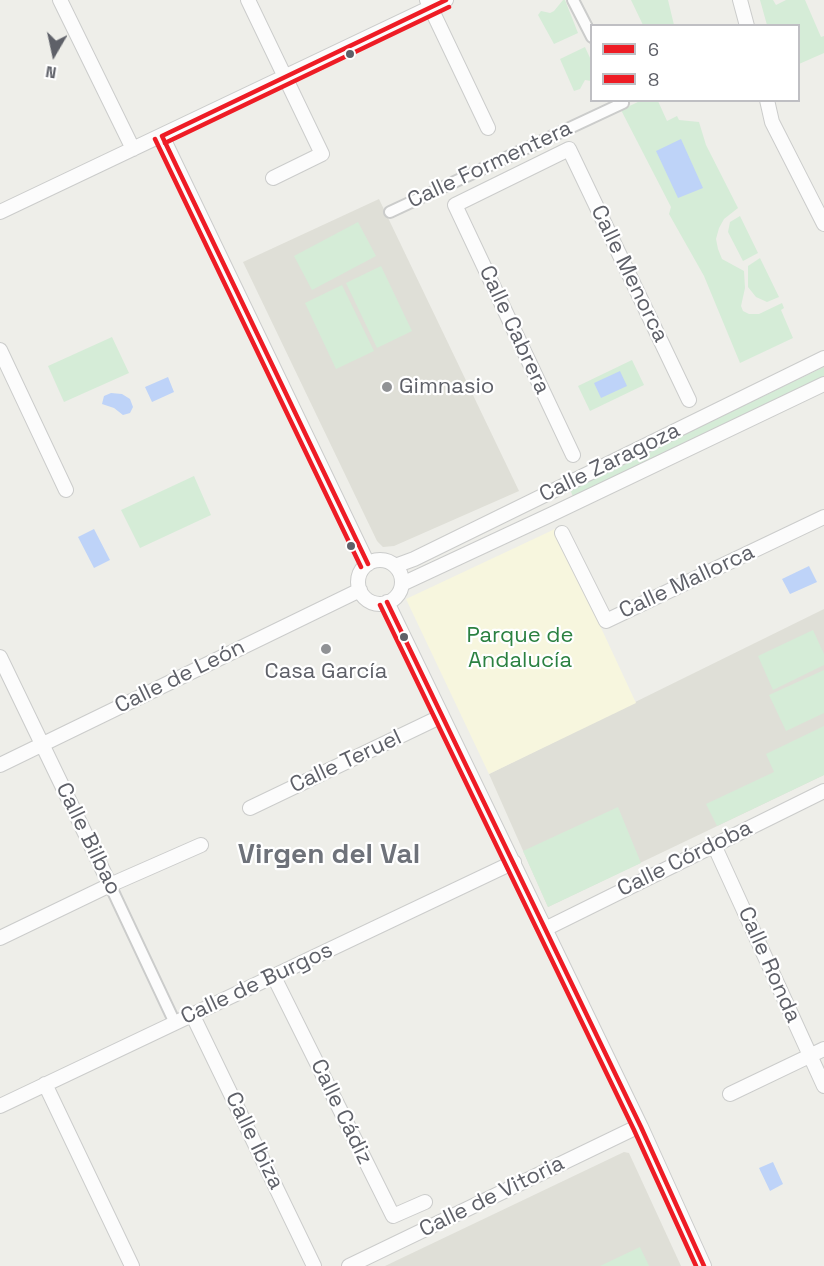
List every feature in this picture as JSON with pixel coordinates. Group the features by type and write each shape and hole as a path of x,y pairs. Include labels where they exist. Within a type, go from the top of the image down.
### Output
{"street":[{"path":"60,0 133,149"},
{"path":"249,0 322,154 273,178"},
{"path":"0,212 285,77 428,4 446,0"},
{"path":"573,0 590,35"},
{"path":"740,0 746,24"},
{"path":"428,4 488,128"},
{"name":"Calle Formentera","path":"390,212 623,102"},
{"path":"767,102 772,122 824,224"},
{"path":"162,136 368,564"},
{"name":"Calle Formentera","path":"455,205 568,149"},
{"name":"Calle Menorca","path":"568,149 689,400"},
{"name":"Calle Cabrera","path":"455,205 573,455"},
{"path":"0,350 66,490"},
{"name":"Calle Zaragoza","path":"395,566 414,559 824,358"},
{"name":"Calle Zaragoza","path":"402,584 824,384"},
{"name":"Calle Mallorca","path":"562,533 606,621 824,517"},
{"path":"382,560 395,566 402,577 402,584 397,595 387,602 370,601 360,590 359,576 368,564 382,560"},
{"name":"Calle de León","path":"0,765 360,590"},
{"path":"387,602 514,862 704,1266"},
{"name":"Calle Bilbao","path":"0,657 175,1023"},
{"name":"Calle Teruel","path":"250,808 442,716"},
{"name":"Calle Córdoba","path":"545,929 824,791"},
{"path":"0,938 201,844"},
{"name":"Calle Ronda","path":"714,845 824,1086"},
{"name":"Calle de Burgos","path":"0,1106 514,862"},
{"name":"Calle Cádiz","path":"274,976 393,1216 425,1202"},
{"name":"Calle Ibiza","path":"193,1016 314,1266"},
{"path":"730,1094 824,1049"},
{"path":"45,1084 132,1266"},
{"name":"Calle de Vitoria","path":"349,1266 638,1126"}],"shaded area":[{"path":"565,0 578,33 554,44 538,15 541,11 550,13 554,11"},
{"path":"631,0 668,0 674,24 643,24"},
{"path":"760,0 773,0 776,5 786,0 805,0 821,37 824,36 824,53 800,64 800,24 767,24"},
{"path":"585,47 590,58 590,81 585,80 580,89 574,91 560,59"},
{"path":"638,102 658,102 667,121 677,116 679,120 699,122 706,145 738,208 724,219 716,239 722,259 744,271 745,288 741,306 743,311 749,314 759,314 782,303 784,308 781,310 793,338 740,363 704,276 669,214 671,207 621,110"},
{"path":"379,199 519,491 394,546 383,547 377,541 243,262"},
{"path":"740,216 758,253 743,261 728,232 730,222"},
{"path":"358,222 376,256 312,290 294,256"},
{"path":"760,258 779,297 767,302 756,297 748,287 748,266"},
{"path":"381,266 412,331 377,348 346,283"},
{"path":"342,285 374,351 336,369 305,303"},
{"path":"112,337 129,373 64,402 48,366"},
{"path":"632,360 644,385 590,411 578,386"},
{"path":"824,367 824,376 573,497 570,489"},
{"path":"194,476 211,515 140,548 121,510"},
{"path":"824,609 824,775 548,907 489,774"},
{"path":"813,630 824,654 824,665 773,690 758,656"},
{"path":"824,670 824,713 786,731 769,695"},
{"path":"824,726 824,775 717,826 706,804 774,772 766,754"},
{"path":"618,807 641,863 548,907 523,851"},
{"path":"624,1152 629,1153 681,1266 385,1266"},
{"path":"640,1247 649,1266 600,1266"}],"sand":[{"name":"Parque de Andalucía","path":"555,529 636,703 489,774 406,599"}],"water":[{"path":"681,139 703,188 678,198 656,151"},
{"path":"620,371 627,386 601,398 594,383"},
{"path":"168,377 174,392 152,402 145,387"},
{"path":"111,393 122,394 130,399 133,407 130,413 123,415 114,408 102,404 104,396"},
{"path":"94,529 110,560 94,568 78,537"},
{"path":"809,566 817,582 790,594 782,579"},
{"path":"773,1162 783,1184 770,1191 759,1168"}],"transit line":[{"name":"6","path":"162,136 446,0"},
{"name":"8","path":"165,143 449,7"},
{"name":"6","path":"162,136 368,564"},
{"name":"8","path":"155,139 361,567"},
{"name":"6","path":"387,602 641,1127 704,1266"},
{"name":"8","path":"380,605 634,1130 696,1266"}],"place":[{"name":"Gimnasio","path":"387,387"},
{"name":"Casa García","path":"326,649"}],"district":[{"name":"Virgen del Val","path":"329,855"}]}
